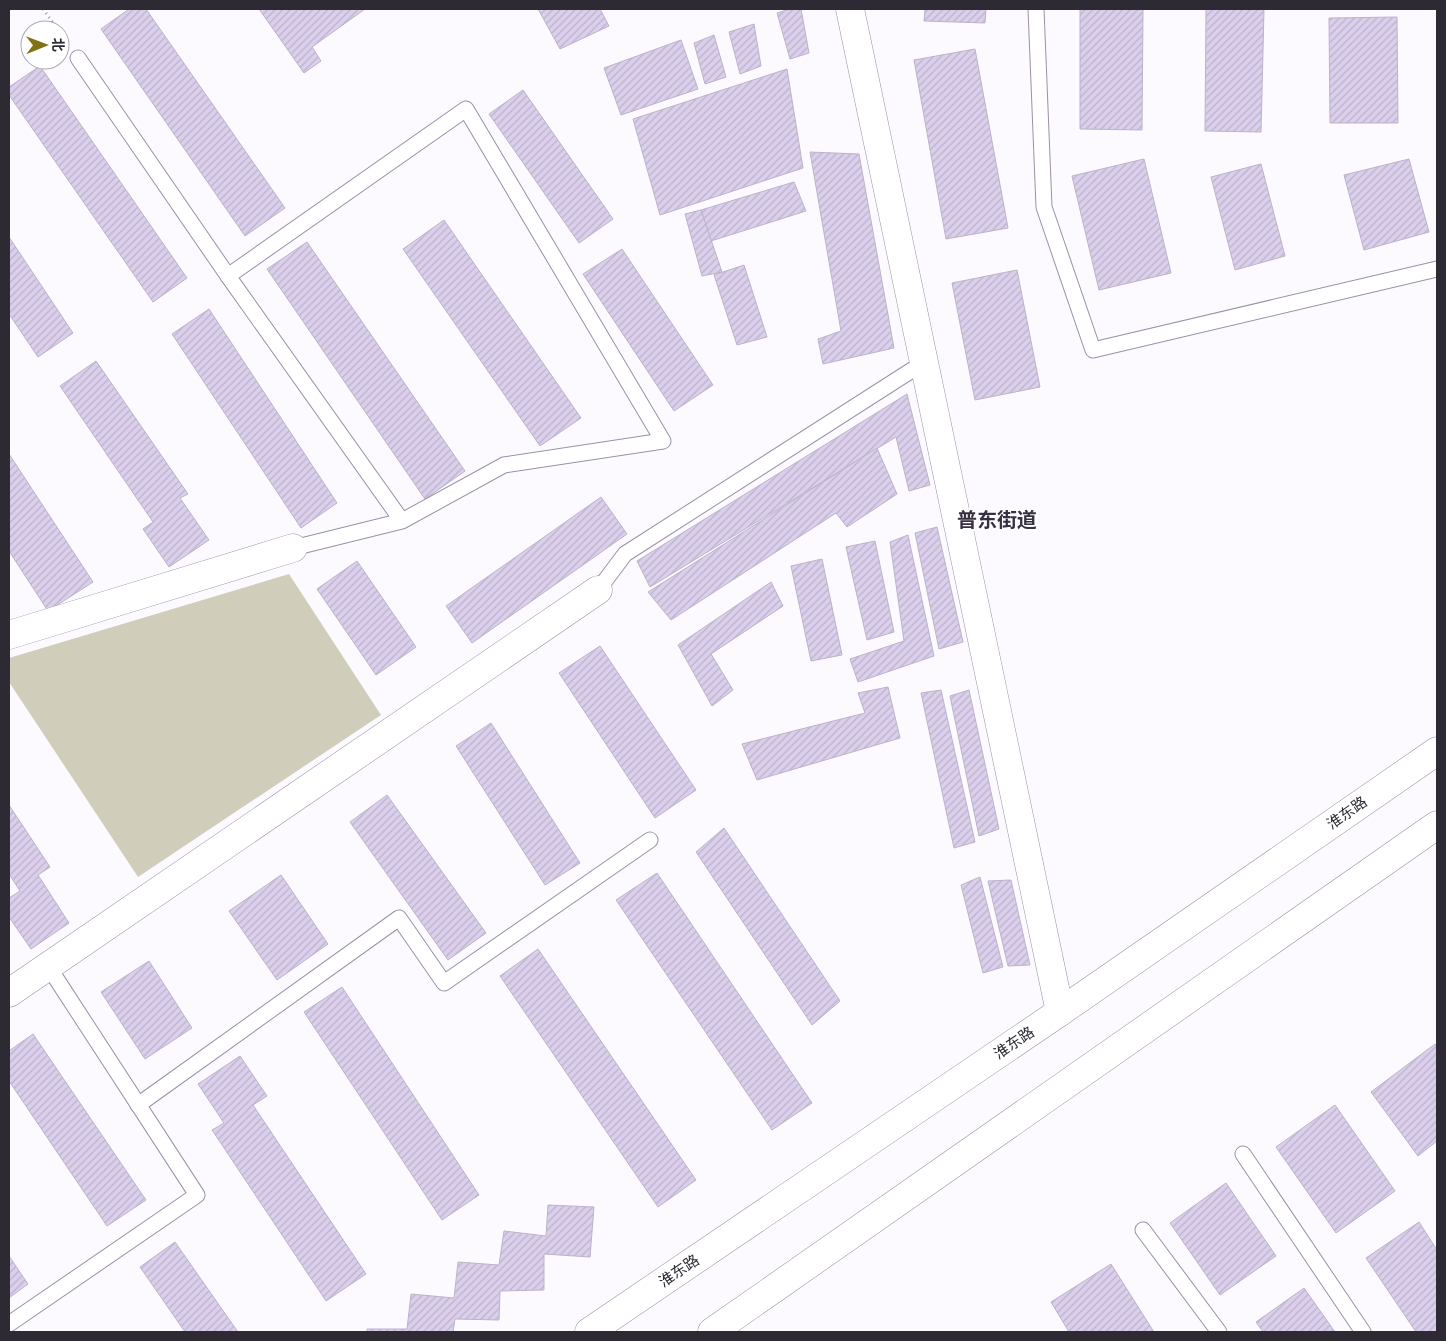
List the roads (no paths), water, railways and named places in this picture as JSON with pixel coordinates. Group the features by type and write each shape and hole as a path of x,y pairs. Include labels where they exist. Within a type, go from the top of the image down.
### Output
{"street":[{"path":"850,9 1060,1012"},
{"path":"9,635 293,548"},
{"path":"9,994 598,590"},
{"name":"淮东路","path":"589,1332 1060,1012 1437,751"},
{"path":"712,1332 1437,825"}],"lane":[{"path":"1036,9 1044,208 1093,350 1437,269"},
{"path":"78,58 228,276 402,521"},
{"path":"228,276 466,109 662,441 504,465 402,521 293,548"},
{"path":"598,590 625,554 923,363"},
{"path":"138,1105 399,918 444,983 650,840"},
{"path":"9,1324 197,1196 48,966"},
{"path":"1242,1154 1363,1332"},
{"path":"1143,1230 1219,1332"}],"district":[{"name":"普东街道","path":"997,520"}]}
